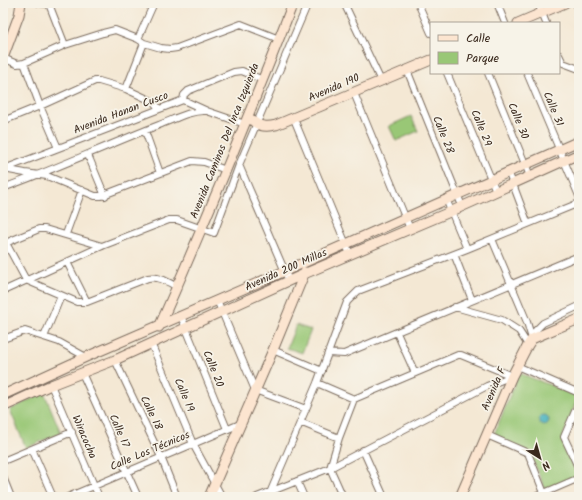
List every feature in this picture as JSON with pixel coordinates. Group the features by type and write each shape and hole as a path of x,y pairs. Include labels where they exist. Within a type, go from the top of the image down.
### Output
{"main road":[{"path":"3,58 19,15 21,3"},
{"name":"Avenida Caminos Del Inca Izquierda","path":"151,343 202,228 293,3"},
{"path":"520,22 564,3"},
{"name":"Avenida 190","path":"257,125 270,126 294,119 430,60"},
{"path":"246,120 257,125"},
{"name":"Avenida 200 Millas","path":"3,395 86,357 579,141"},
{"name":"Avenida 200 Millas","path":"3,407 51,385 115,360 304,274 452,211 579,154"},
{"path":"209,497 273,350 310,260"},
{"path":"530,342 579,319"},
{"name":"Avenida F","path":"460,497 512,376 530,342"}],"street":[{"path":"39,3 50,4 65,45"},
{"path":"138,39 154,3"},
{"name":"Avenida Caminos Del Inca Izquierda","path":"202,228 214,233 239,165 308,3"},
{"path":"344,3 381,82"},
{"path":"418,3 430,31"},
{"path":"497,3 505,22"},
{"path":"538,3 546,22"},
{"path":"576,3 579,10"},
{"path":"3,58 17,64 24,63 65,45 115,30 144,43 170,49 177,48 241,24 279,39"},
{"path":"126,89 144,43"},
{"path":"560,57 563,63 579,69"},
{"path":"24,63 58,148"},
{"path":"183,100 184,95 188,91 242,70 263,80"},
{"name":"Calle 28","path":"407,70 462,206"},
{"name":"Calle 29","path":"447,74 496,191"},
{"name":"Calle 30","path":"488,74 530,176"},
{"name":"Calle 31","path":"527,74 579,196"},
{"path":"3,121 95,81 103,81 126,89 154,102 159,109"},
{"path":"354,93 410,229"},
{"name":"Avenida Hanan Cusco","path":"3,169 183,100 207,111 246,120"},
{"path":"3,188 40,175 193,112 207,111"},
{"path":"294,119 350,254"},
{"path":"145,131 160,173"},
{"path":"88,155 105,196"},
{"path":"3,169 47,176 95,196 105,196 192,161 198,161 226,170"},
{"path":"239,165 289,281"},
{"path":"508,171 528,224"},
{"path":"66,234 82,190"},
{"path":"446,199 468,249"},
{"path":"266,495 317,384 347,302 353,296 358,292 468,249 579,203"},
{"path":"3,291 102,246 169,220 177,220 202,228"},
{"path":"102,246 66,234 39,229 5,244 26,280 77,302 87,302 148,278 160,278 177,287"},
{"path":"492,239 527,322 530,342"},
{"path":"454,254 472,300"},
{"path":"328,353 344,354 579,256"},
{"path":"67,262 87,302"},
{"path":"44,337 61,296"},
{"path":"217,300 255,390 306,409"},
{"path":"530,342 535,331 542,323 579,306"},
{"path":"455,307 502,320 519,331 530,342"},
{"name":"Calle 20","path":"181,316 227,429"},
{"path":"3,339 25,331 59,342 86,357"},
{"path":"397,333 415,373"},
{"name":"Calle 19","path":"151,343 194,444 222,497"},
{"path":"273,350 322,371"},
{"path":"317,384 354,399 454,356 461,355 512,376"},
{"name":"Calle 18","path":"115,360 161,457 177,497"},
{"path":"517,366 579,393"},
{"name":"Calle 17","path":"82,373 138,497"},
{"path":"257,497 266,495 330,468 487,386 512,376"},
{"name":"Wiracocha","path":"51,385 99,497"},
{"path":"343,497 330,468 339,438 354,399"},
{"path":"578,467 564,437 579,402"},
{"path":"300,422 339,438"},
{"name":"Calle Los Técnicos","path":"68,497 240,424"},
{"path":"3,461 72,432"},
{"path":"487,435 528,453 547,494"},
{"path":"32,449 53,497"},
{"path":"363,450 384,497"},
{"path":"3,477 12,497"},
{"path":"535,497 547,494 579,479"},
{"path":"297,481 304,497"}],"green space":[{"path":"411,116 418,131 396,141 389,126"},
{"path":"296,325 311,330 302,353 287,348"},
{"path":"519,373 578,396 562,439 578,477 546,491 529,452 493,437"},
{"path":"44,392 61,433 26,448 10,410"}],"water":[{"path":"542,415 546,415 548,416 548,424 542,425 539,422 539,418"}]}
